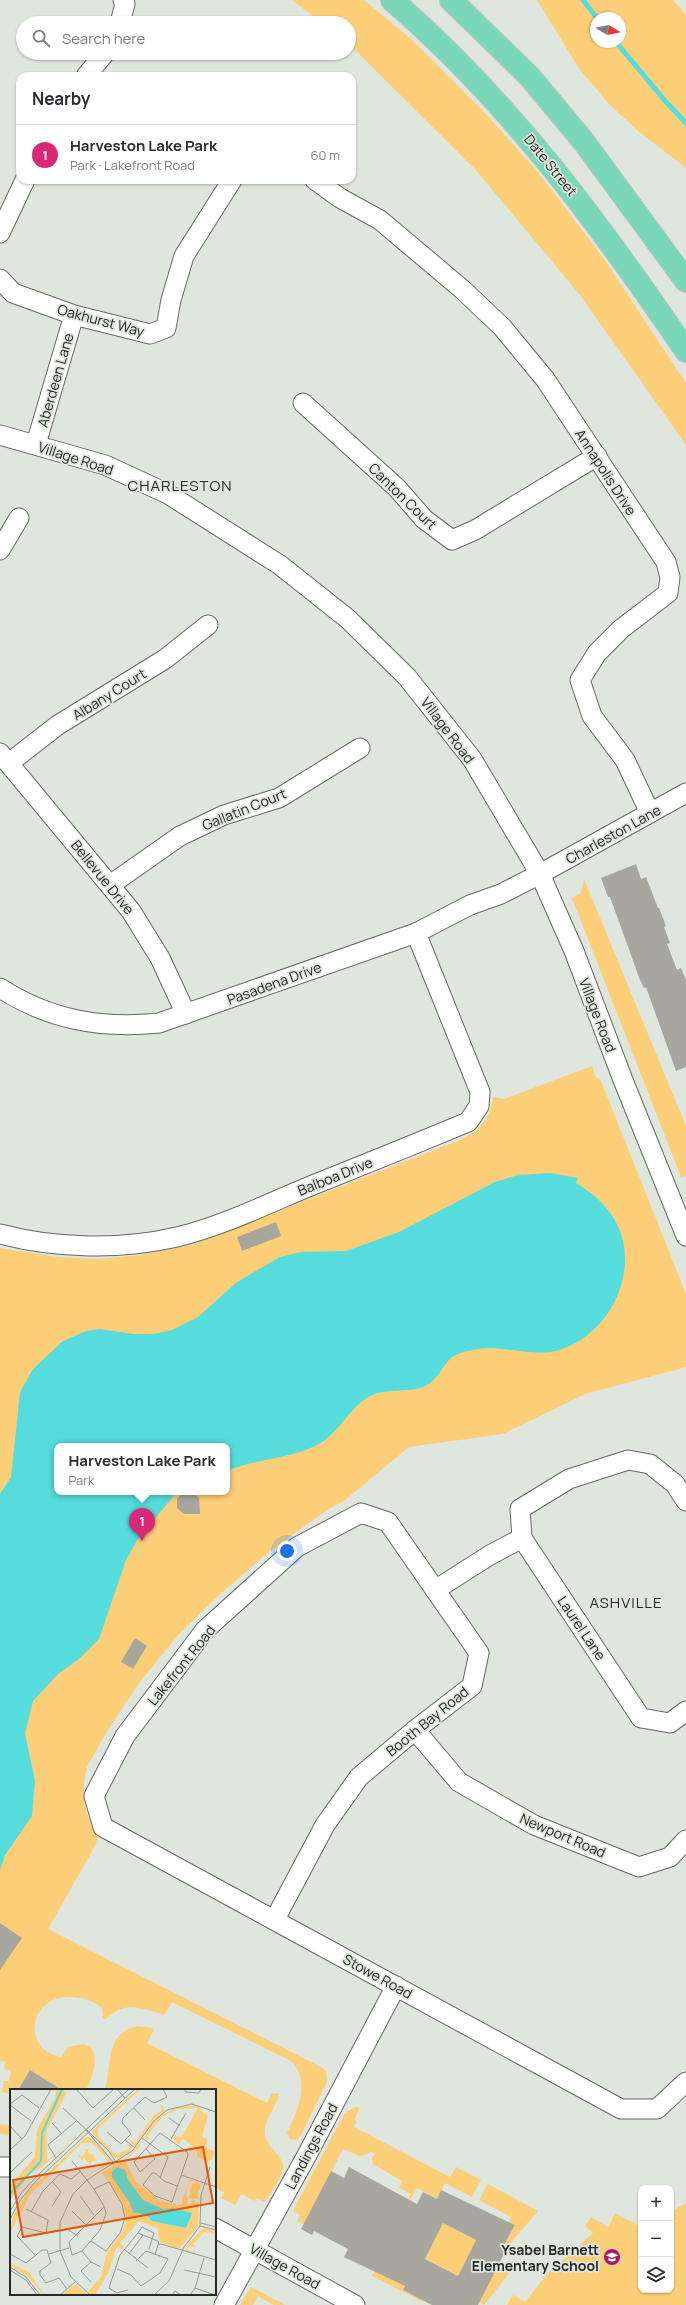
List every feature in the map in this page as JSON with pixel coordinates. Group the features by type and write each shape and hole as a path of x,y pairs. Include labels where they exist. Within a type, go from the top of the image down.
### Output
{"main road":[{"name":"Date Street","path":"392,0 451,53 512,118 567,184 638,281 686,351"},
{"path":"451,0 529,76 584,142 686,281"}],"street":[{"path":"122,16 126,4 123,0"},
{"path":"89,72 99,60"},
{"path":"0,233 22,184"},
{"name":"Oakhurst Way","path":"0,279 12,293 74,315 150,334 166,328 171,300 184,256 229,184"},
{"name":"Annapolis Drive","path":"321,184 340,198 380,220 462,290 502,327 545,379 666,562 670,577 668,593 621,629 596,653 580,680 592,716 625,760 650,812"},
{"name":"Aberdeen Lane","path":"36,444 74,315"},
{"name":"Canton Court","path":"303,403 397,488 424,519 452,540 475,530 597,456"},
{"name":"Village Road","path":"0,435 36,444 104,465 168,494 280,565 348,619 407,677 472,759 540,874 574,951 623,1080 684,1227"},
{"path":"0,550 19,518"},
{"name":"Albany Court","path":"4,758 164,659 208,625"},
{"name":"Gallatin Court","path":"110,885 180,836 224,815 279,798 360,748"},
{"name":"Bellevue Drive","path":"4,758 132,911 160,958 186,1014"},
{"name":"Charleston Lane","path":"540,874 686,793"},
{"name":"Pasadena Drive","path":"0,988 17,999 59,1016 95,1024 136,1025 159,1023 416,933 470,905 501,894 540,874"},
{"name":"Balboa Drive","path":"0,1234 52,1243 99,1246 141,1243 177,1237 236,1216 468,1122 479,1106 480,1092 416,933"},
{"name":"Laurel Lane","path":"686,1501 675,1484 650,1464 628,1460 569,1479 520,1509 522,1538 641,1718 670,1723 686,1711"},
{"name":"Booth Bay Road","path":"275,1919 325,1825 359,1777 415,1730 472,1686 479,1652 388,1522 361,1513"},
{"name":"Lakefront Road","path":"103,1827 94,1796 125,1736 206,1630 297,1547 361,1513"},
{"path":"435,1590 490,1555 522,1538"},
{"name":"Newport Road","path":"415,1730 459,1782 534,1825 640,1867 670,1857 686,1840"},
{"name":"Stowe Road","path":"103,1827 275,1919 622,2109 658,2109 686,2082"},
{"name":"Landings Road","path":"224,2305 307,2155 396,1986"},
{"name":"Village Road","path":"216,2229 355,2305"}],"shaded area":[{"path":"292,0 364,0 409,37 482,110 538,172 604,259 686,383 686,445 580,295 475,169 356,51 356,16 313,16"},
{"path":"537,0 673,0 686,15 686,168 638,131 610,105 580,70"},
{"path":"584,879 686,1126 686,1176 681,1177 572,898 581,893"},
{"path":"592,1066 595,1076 601,1081 686,1294 686,1367 585,1394 503,1434 409,1447 344,1501 327,1510 265,1555 217,1597 180,1633 139,1683 106,1733 87,1767 84,1783 84,1801 87,1816 99,1833 95,1846 48,1929 323,2068 326,2072 327,2082 299,2139 290,2139 287,2133 301,2097 302,2087 301,2078 291,2061 172,2002 164,2015 134,2007 120,2009 106,2019 103,2019 102,2008 94,2002 88,2000 62,1997 49,2002 40,2010 36,2021 35,2033 39,2043 48,2052 61,2057 68,2047 83,2044 90,2046 93,2051 95,2062 93,2074 86,2089 51,2089 52,2084 30,2070 19,2089 10,2089 10,2093 2,2092 4,2081 9,2081 11,2071 4,2069 5,2062 0,2061 0,1248 58,1257 99,1259 141,1255 191,1245 460,1140 478,1128 487,1118 492,1105 493,1097 504,1099"},
{"path":"138,2026 152,2028 153,2031 147,2043 267,2103 272,2093 279,2094 267,2121 265,2131 268,2142 281,2160 283,2169 278,2182 265,2202 256,2198 255,2201 241,2194 235,2205 221,2198 224,2192 216,2188 216,2089 105,2089 112,2050 120,2035 127,2029"},
{"path":"355,2107 360,2108 354,2120 357,2121 354,2127 450,2177 456,2167 481,2180 472,2197 445,2183 437,2199 417,2188 410,2200 408,2199 411,2194 399,2188 402,2181 373,2164 372,2158 375,2154 372,2152 360,2156 343,2149 304,2224 297,2221 300,2215 293,2211 344,2114"},
{"path":"0,2124 10,2126 10,2135 0,2134"},
{"path":"488,2184 538,2211 508,2246 504,2245 515,2225 509,2221 511,2217 479,2200"},
{"name":"Ysabel Barnett Elementary School","path":"686,2203 686,2305 507,2305 513,2295 525,2302 547,2274 593,2233 585,2226 591,2217 608,2227 615,2213 638,2225 638,2293 674,2293 674,2210"},
{"path":"443,2223 476,2240 458,2276 425,2259"},
{"path":"391,2241 384,2275 405,2286 403,2290 413,2295 426,2296 423,2302 372,2276"},
{"path":"500,2261 511,2268 511,2271 484,2305 479,2302"},
{"path":"251,2287 285,2305 274,2305 258,2296 253,2305 240,2305"}],"water":[{"path":"550,1173 578,1178 576,1183 596,1197 605,1206 618,1225 622,1236 625,1261 619,1290 605,1317 584,1338 570,1346 556,1351 532,1352 494,1348 467,1351 450,1359 437,1376 429,1384 423,1387 378,1393 364,1400 330,1436 317,1445 295,1454 249,1464 230,1470 230,1443 54,1443 54,1495 175,1495 138,1539 126,1560 99,1639 79,1659 58,1674 33,1701 25,1733 35,1781 32,1816 5,1855 0,1870 0,1494 11,1477 20,1392 33,1369 63,1341 86,1331 100,1329 133,1334 153,1334 172,1330 198,1317 237,1282 280,1257 301,1252 346,1251 399,1232 495,1182 518,1175"}],"building":[{"path":"636,864 641,879 646,877 666,926 664,927 670,943 667,944 677,970 681,968 686,980 686,1067 676,1071 646,987 644,988 640,980 610,897 608,897 601,878"},
{"path":"276,1222 281,1236 242,1251 237,1237"},
{"path":"180,1495 196,1495 199,1498 200,1514 184,1514 177,1508 177,1499"},
{"path":"135,1638 147,1646 133,1669 121,1662"},
{"path":"0,1923 22,1938 0,1970"},
{"path":"30,2070 60,2089 19,2089"},
{"path":"349,2167 417,2204 423,2192 437,2199 441,2190 515,2225 504,2245 508,2246 478,2305 432,2305 403,2290 405,2286 344,2257 348,2249 314,2231 312,2235 301,2229 331,2171 344,2178","holes":["443,2223 476,2240 458,2276 425,2259"]}],"waterway":[{"path":"583,0 592,12"},
{"path":"621,48 666,102 686,123"}],"place":[{"name":"Harveston Lake Park","path":"142,1541"},
{"name":"Ysabel Barnett Elementary School","path":"612,2257"}],"district":[{"name":"CHARLESTON","path":"180,485"},
{"name":"ASHVILLE","path":"626,1602"}]}
